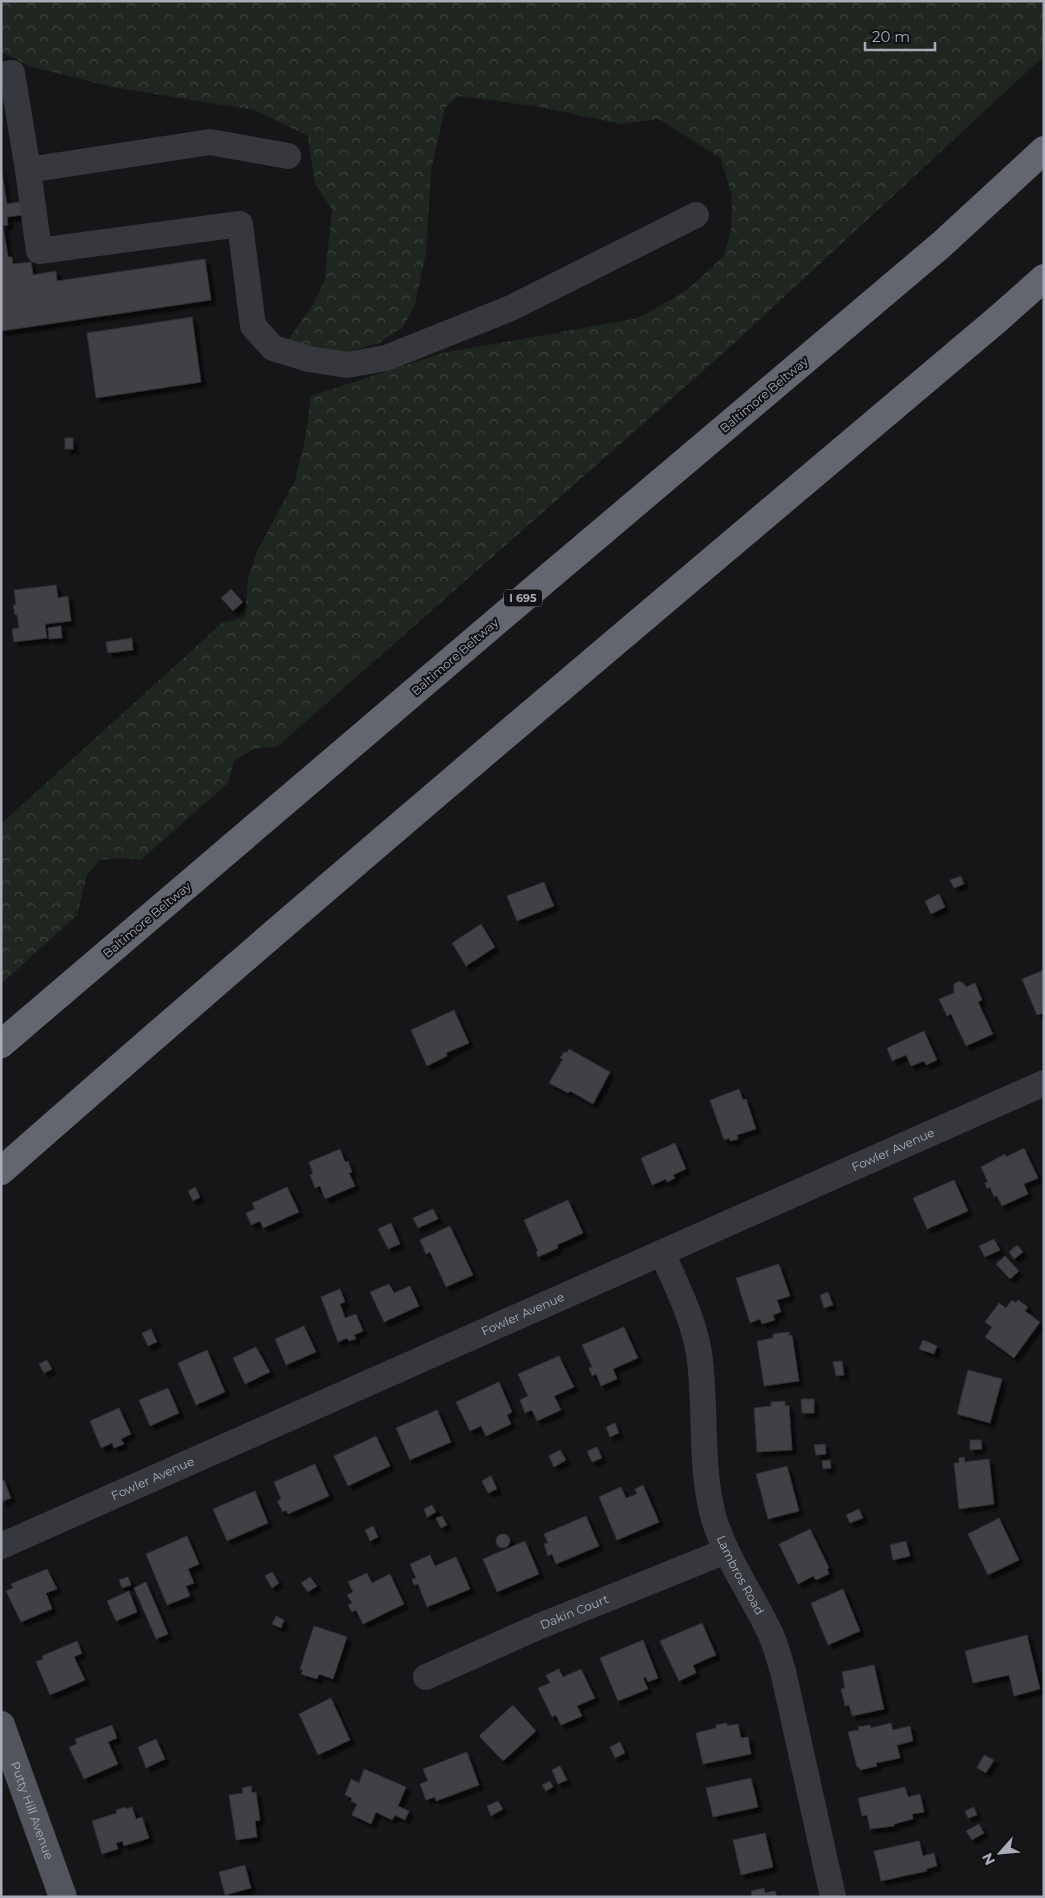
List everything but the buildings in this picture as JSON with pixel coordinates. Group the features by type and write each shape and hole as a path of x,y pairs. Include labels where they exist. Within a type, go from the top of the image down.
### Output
{"highway":[{"name":"Baltimore Beltway","path":"1,1044 942,244 1044,150"},
{"path":"1,1171 366,855 1044,278"}],"main road":[{"name":"Putty Hill Avenue","path":"1,1725 64,1897"}],"street":[{"path":"1,75 12,73 39,251 240,224 253,326 273,348 309,359 347,365 386,358 511,308 696,215"},
{"path":"28,170 210,142 288,156"},
{"name":"Fowler Avenue","path":"1,1546 1044,1083"},
{"name":"Lambros Road","path":"662,1253 688,1314 698,1351 702,1378 707,1486 714,1519 726,1551 771,1636 783,1671 833,1897"},
{"name":"Dakin Court","path":"426,1678 540,1626 726,1551"}],"green space":[{"path":"1,1 1044,1 1044,56 728,349 278,746 253,749 234,761 228,783 141,860 121,858 100,860 87,875 77,915 1,984 1,824 222,623 245,617 248,579 257,552 295,480 305,440 311,396 443,353 639,318 687,290 724,256 731,229 732,196 721,159 659,119 621,124 535,106 458,96 445,108 431,171 426,252 415,305 403,327 379,343 332,356 288,340 314,303 325,279 332,209 315,184 308,136 254,110 113,87 32,67 1,52"}]}
